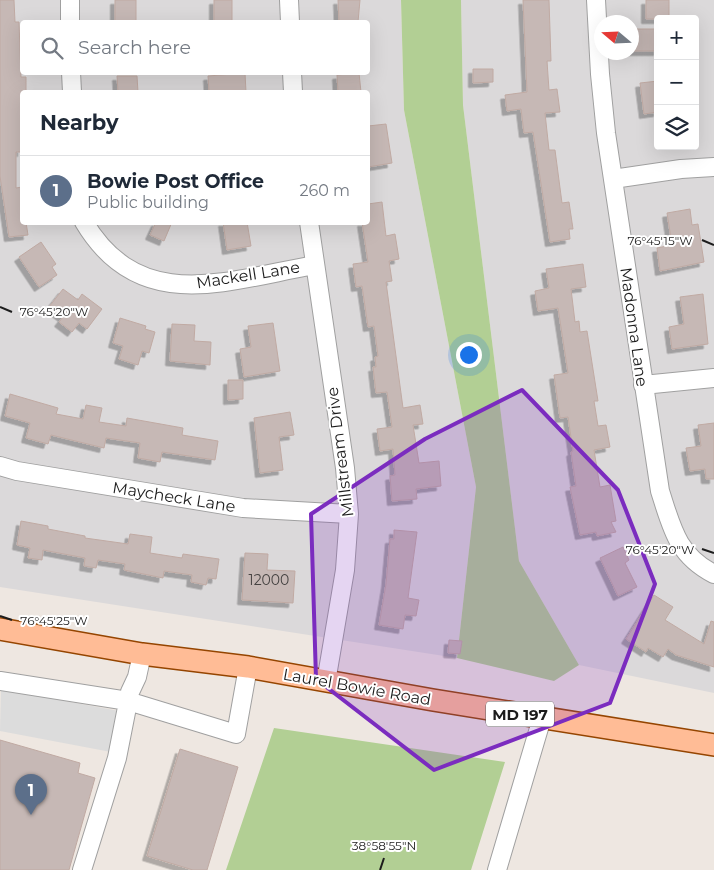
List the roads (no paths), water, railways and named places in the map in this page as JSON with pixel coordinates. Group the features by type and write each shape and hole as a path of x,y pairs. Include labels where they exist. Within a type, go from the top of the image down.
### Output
{"main road":[{"name":"Laurel Bowie Road","path":"0,630 142,654 248,668 714,745"}],"street":[{"path":"70,0 70,20"},
{"path":"290,0 290,20"},
{"name":"Madonna Lane","path":"596,0 600,74 613,180 660,491 677,540 686,555 700,567 714,574"},
{"path":"72,75 72,90"},
{"path":"292,75 293,90"},
{"path":"613,180 681,169 714,167"},
{"name":"Mackell Lane","path":"86,225 98,243 118,264 142,277 170,284 206,284 315,264"},
{"name":"Millstream Drive","path":"309,225 345,468 349,514 345,570 326,682"},
{"path":"643,385 714,378"},
{"name":"Maycheck Lane","path":"0,466 17,472 219,505 349,514"},
{"path":"82,870 117,758 128,701 142,654"},
{"path":"0,681 128,701 236,734 248,668"},
{"path":"497,870 542,718"}],"place":[{"name":"Bowie Post Office","path":"31,815"}]}
